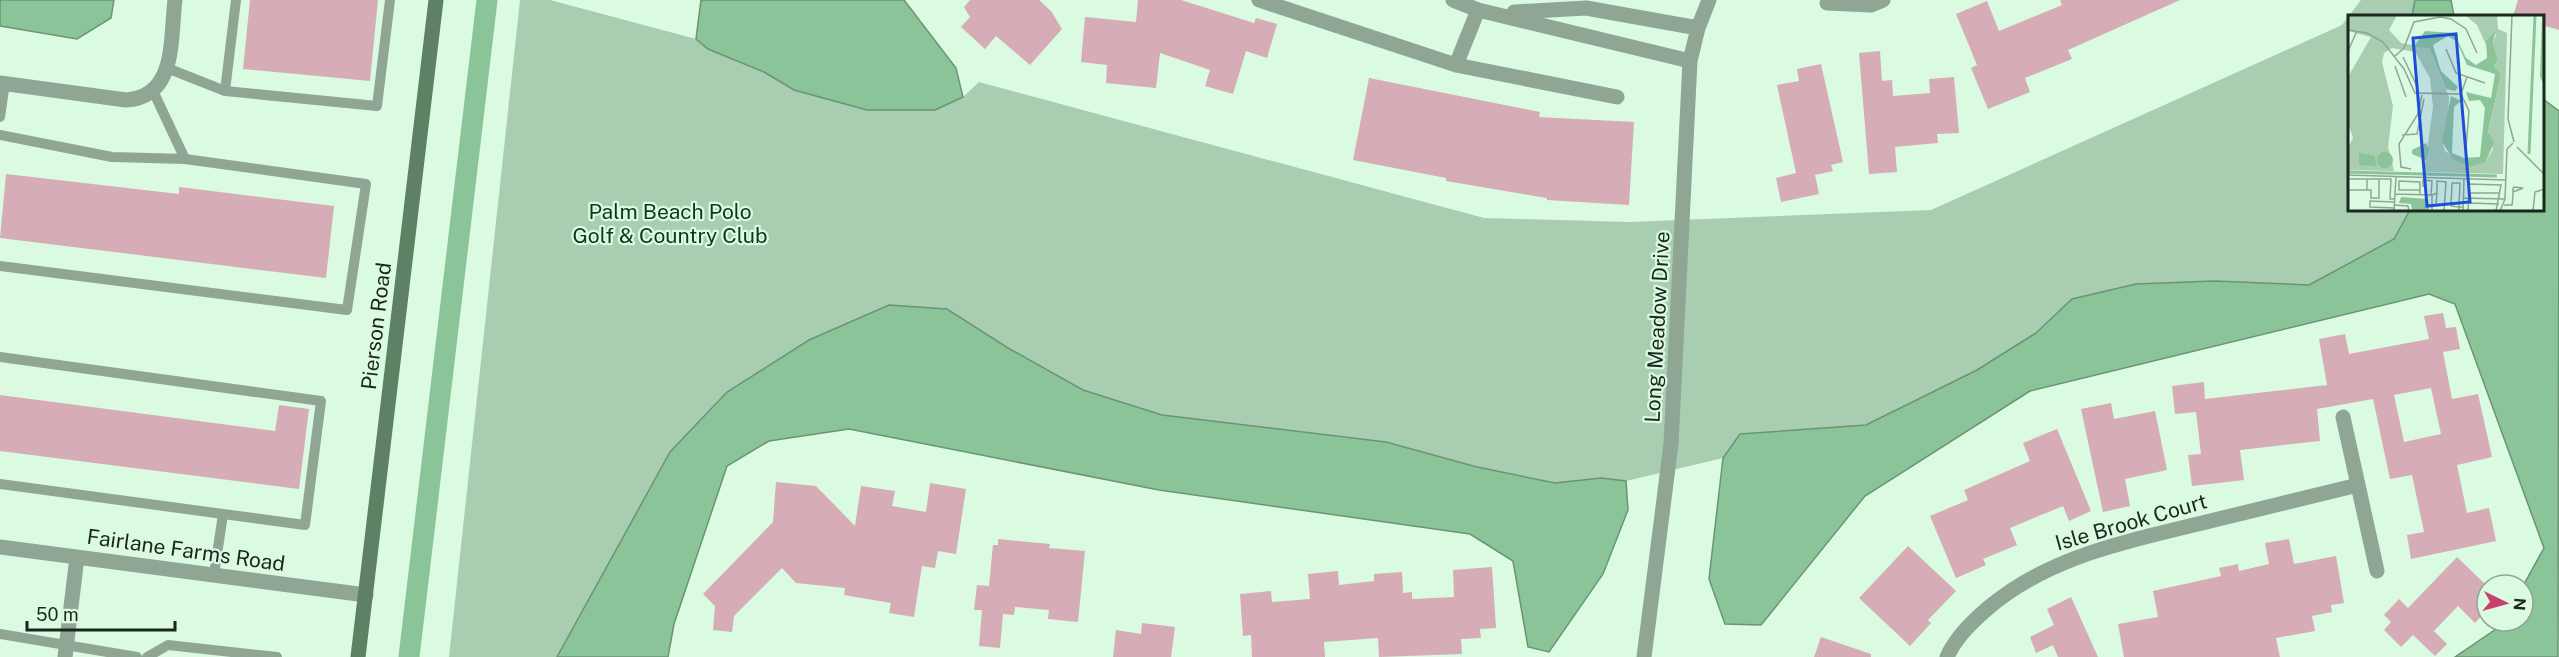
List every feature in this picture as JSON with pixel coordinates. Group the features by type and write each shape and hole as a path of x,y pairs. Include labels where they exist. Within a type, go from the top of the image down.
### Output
{"street":[{"path":"2,83 126,100 140,99 154,93 163,81 167,68 175,0"},
{"name":"Pierson Road","path":"358,657 436,0"},
{"path":"1259,0 1456,65 1617,97"},
{"path":"1453,0 1478,10 1499,13 1690,61"},
{"name":"Long Meadow Drive","path":"1644,657 1672,432 1690,61 1698,28 1709,0"},
{"path":"1827,3 1871,5 1883,0"},
{"path":"1499,13 1586,8 1698,28"},
{"path":"1456,65 1478,10"},
{"path":"2343,417 2377,571"},
{"name":"Isle Brook Court","path":"1947,657 1953,644 1977,617 2019,584 2050,567 2097,549 2358,485"},
{"name":"Fairlane Farms Road","path":"0,547 366,595"},
{"path":"66,651 77,557"}],"lane":[{"path":"225,91 236,0"},
{"path":"167,68 225,91 377,106 390,0"},
{"path":"0,117 2,83"},
{"path":"154,93 184,159"},
{"path":"0,135 112,157 184,159 366,184 347,310 0,266"},
{"path":"0,357 321,401 305,525 0,484"},
{"path":"214,575 223,514"},
{"path":"0,634 66,651 137,657"},
{"path":"147,657 168,645 277,657"}],"green space":[{"name":"Palm Beach Polo Golf & Country Club","path":"520,0 550,0 696,39 708,49 764,72 794,90 963,97 979,82 1484,218 1630,222 1931,210 2342,25 2348,17 2348,212 2409,212 2394,239 2309,285 2214,281 2136,284 2072,299 2036,333 1977,370 1866,425 1740,434 1723,458 1626,481 1601,478 1555,483 1477,467 1386,442 1162,415 1083,390 1008,348 947,309 670,452 557,657 449,657"},
{"name":"Palm Beach Polo Golf & Country Club","path":"2361,0 2415,0 2412,15 2350,15"}],"shaded area":[{"path":"0,0 114,0 111,18 77,39 0,26"},
{"path":"701,0 904,0 956,68 963,97 935,110 867,110 794,90 764,72 708,49 696,39"},
{"path":"2415,0 2451,0 2454,15 2412,15"},
{"path":"2544,100 2559,111 2558,657 2455,657 2490,633 2535,633 2535,573 2530,573 2544,548 2455,304 2429,294 2030,391 1865,496 1761,625 1725,624 1709,579 1723,458 1740,434 1866,425 1977,370 2036,333 2072,299 2136,284 2214,281 2309,285 2394,239 2409,212 2544,212"},
{"path":"889,305 947,309 1008,348 1083,390 1162,415 1386,442 1477,467 1555,483 1601,478 1626,481 1628,510 1603,574 1549,652 1528,647 1513,561 1470,534 1159,490 849,429 769,441 727,466 674,624 668,657 557,657 670,452 727,392 809,340"}],"building":[{"path":"250,0 378,0 370,81 243,69"},
{"path":"970,0 1039,0 1051,11 1062,29 1030,65 996,36 985,49 961,27 970,17 964,7"},
{"path":"1138,0 1181,0 1254,23 1256,18 1277,24 1267,58 1246,51 1233,94 1205,86 1210,70 1160,53 1156,88 1106,83 1107,65 1081,62 1085,17 1136,22"},
{"path":"2060,0 2180,0 2068,50 2072,59 2025,78 2030,92 1988,109 1971,68 1977,65 1956,14 1987,1 1999,31 2062,5"},
{"path":"2518,0 2559,0 2559,30 2544,26 2544,15 2513,15"},
{"path":"1880,51 1882,81 1892,80 1893,96 1930,93 1929,79 1954,77 1959,133 1937,134 1938,143 1895,147 1897,172 1869,174 1859,53"},
{"path":"1821,64 1843,162 1831,165 1833,171 1815,175 1819,194 1781,202 1776,178 1796,173 1777,85 1799,81 1797,69"},
{"path":"1369,78 1540,112 1539,117 1634,122 1629,205 1547,200 1547,198 1446,181 1446,178 1353,160"},
{"path":"6,174 179,194 179,187 334,206 326,278 0,238"},
{"path":"2443,313 2446,328 2456,327 2460,349 2443,352 2452,399 2478,394 2492,457 2457,465 2467,513 2489,508 2496,541 2411,559 2407,535 2424,532 2412,475 2390,479 2373,399 2317,409 2320,441 2240,450 2244,480 2192,486 2188,455 2201,454 2196,412 2175,414 2172,386 2204,382 2205,399 2327,385 2319,339 2345,334 2349,354 2429,339 2424,316","holes":["2431,388 2441,434 2404,442 2394,395"]},
{"path":"0,395 275,431 279,405 309,409 299,489 0,451"},
{"path":"2111,403 2114,419 2155,411 2167,470 2125,479 2130,506 2103,512 2081,409"},
{"path":"2057,429 2091,511 2069,521 2063,506 2010,528 2017,545 1983,559 1986,565 1956,578 1930,516 1968,500 1964,490 2030,461 2023,443"},
{"path":"776,482 816,486 855,526 861,486 895,491 892,506 926,512 930,483 966,489 956,554 938,551 935,568 922,566 914,617 889,613 891,603 844,595 845,588 796,583 782,568 734,616 732,632 713,630 715,606 703,594 773,522"},
{"path":"998,539 1050,544 1049,548 1085,551 1078,622 1048,619 1049,610 1015,607 1014,615 1003,614 1000,648 979,646 982,610 974,610 977,585 989,586 993,545 998,545"},
{"path":"2289,539 2294,564 2336,556 2344,603 2331,605 2332,612 2312,616 2315,631 2276,638 2280,657 2124,657 2118,624 2158,617 2153,591 2221,576 2219,568 2238,564 2239,571 2269,564 2265,543"},
{"path":"1908,546 1956,591 1928,620 1931,623 1910,646 1859,598"},
{"path":"2457,557 2475,574 2475,623 2458,606 2434,631 2447,644 2435,656 2413,635 2401,647 2384,630 2391,622 2384,615 2399,599 2408,608"},
{"path":"1492,567 1496,628 1480,629 1481,638 1461,639 1462,654 1379,657 1378,638 1324,642 1325,657 1252,657 1251,635 1243,636 1240,594 1271,591 1272,602 1310,599 1308,574 1338,571 1339,585 1374,581 1374,574 1402,572 1403,593 1412,592 1412,599 1454,597 1453,570"},
{"path":"2071,597 2098,657 2058,657 2053,645 2036,653 2030,637 2054,625 2047,609"},
{"path":"1142,623 1175,627 1171,657 1113,657 1116,630 1141,634"},
{"path":"1821,637 1871,654 1871,657 1814,657"}],"waterway":[{"path":"409,657 487,0"}]}
